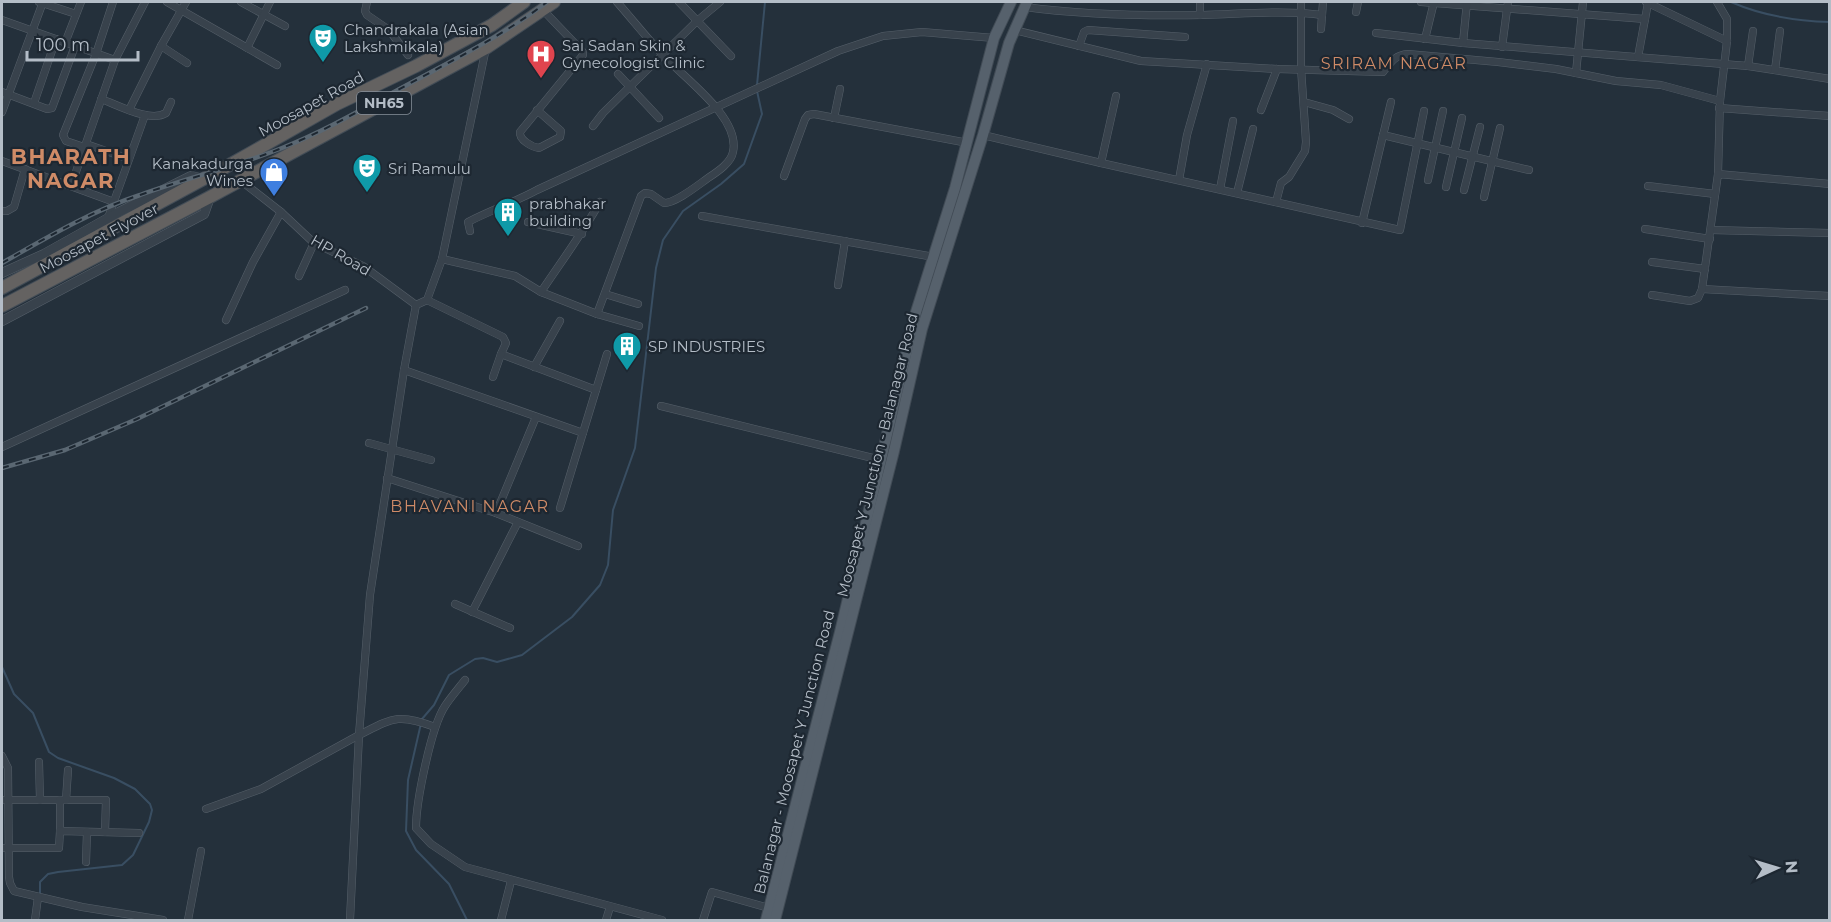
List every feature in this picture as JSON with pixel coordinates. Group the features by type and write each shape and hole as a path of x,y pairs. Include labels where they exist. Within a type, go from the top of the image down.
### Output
{"highway":[{"name":"Moosapet Road","path":"204,179 337,104 416,66 492,25 524,2"},
{"name":"NH65","path":"210,197 486,48 554,2"},
{"name":"Moosapet Flyover","path":"2,288 204,179"},
{"name":"Moosapet Flyover","path":"2,306 210,197"}],"main road":[{"name":"Balanagar - Moosapet Y Junction Road","path":"766,921 840,632 916,312 968,143 994,38 1011,2"},
{"name":"Moosapet Y Junction - Balanagar Road","path":"775,921 894,451 922,329 983,135 996,84 1014,30 1026,4"},
{"path":"984,81 996,84"}],"street":[{"path":"2,112 5,93 33,31 41,2 76,14"},
{"path":"65,43 81,2"},
{"path":"112,2 96,54 63,135 66,141 129,159"},
{"path":"71,186 115,60 145,2"},
{"path":"167,2 277,65"},
{"path":"129,110 186,2"},
{"path":"241,2 285,26"},
{"path":"247,48 270,2"},
{"path":"367,2 365,11 367,15 389,30 408,55"},
{"path":"597,314 641,196 645,193 651,194 660,202 668,203 728,162 733,152 726,122 717,107 663,56 617,2"},
{"path":"679,2 731,56"},
{"path":"593,126 720,2"},
{"path":"1200,2 1200,15"},
{"path":"1276,202 1281,183 1288,177 1305,151 1304,102 1300,68 1301,2"},
{"path":"1321,29 1323,2"},
{"path":"1356,12 1358,2"},
{"path":"1421,2 1507,4 1645,19"},
{"path":"1425,39 1434,2"},
{"path":"1576,73 1583,2"},
{"path":"1638,57 1647,2 1727,41"},
{"path":"1652,295 1690,301 1698,298 1702,289 1718,174 1720,105 1727,41 1727,19 1717,2"},
{"path":"1463,43 1467,3"},
{"path":"1026,4 1080,14 1200,15 1301,12 1322,15"},
{"path":"1502,46 1507,4"},
{"path":"537,110 561,131 560,137 539,148 533,147 520,135 537,110 584,52 543,10"},
{"path":"2,20 115,60"},
{"path":"1014,30 1141,61 1277,69 1383,72 1394,58 1408,54 1498,62 1616,81 1661,85 1720,105 1830,116"},
{"path":"1078,46 1084,32 1088,30 1185,37"},
{"path":"1749,66 1753,31"},
{"path":"1775,70 1780,31"},
{"path":"470,231 468,222 484,214 838,51 882,36 922,32 994,38"},
{"path":"1376,33 1463,43 1749,66 1830,79"},
{"path":"34,104 56,39"},
{"path":"5,93 47,109 54,105 75,46"},
{"path":"161,46 187,63"},
{"path":"351,921 359,735 370,595 387,478 416,305 427,300 442,259 486,48"},
{"path":"1179,180 1186,135 1207,64"},
{"path":"1261,110 1277,69"},
{"path":"618,74 659,118"},
{"path":"834,118 840,89"},
{"path":"1101,163 1116,96"},
{"path":"101,99 145,115 160,116 166,113 171,102"},
{"path":"1304,102 1333,110 1349,119"},
{"path":"1362,223 1391,102"},
{"path":"983,135 1400,230 1424,111"},
{"path":"1428,180 1443,111"},
{"path":"784,176 808,115 814,114 968,143"},
{"path":"108,218 145,115"},
{"path":"1446,187 1462,118"},
{"path":"1220,189 1233,121"},
{"path":"1464,190 1480,127"},
{"path":"1484,197 1500,128"},
{"path":"1237,193 1253,129"},
{"path":"1383,135 1529,170"},
{"path":"2,161 114,202"},
{"path":"2,211 14,207 25,170"},
{"path":"1718,174 1830,184"},
{"path":"2,273 44,254 108,218 191,176 204,179"},
{"name":"HP Road","path":"240,180 281,212 314,243 363,266 416,305"},
{"path":"1648,186 1715,194"},
{"path":"2,321 204,214 210,197"},
{"path":"541,292 582,234 600,202"},
{"path":"226,320 253,262 281,212"},
{"path":"702,216 934,257"},
{"path":"528,222 582,234"},
{"path":"1645,229 1710,239"},
{"path":"1711,230 1830,233"},
{"path":"838,285 845,242"},
{"path":"299,276 314,243"},
{"path":"442,259 515,276 541,292 597,314 639,326"},
{"path":"1652,262 1705,269"},
{"path":"1702,289 1830,296"},
{"path":"2,447 345,290"},
{"path":"605,294 638,304"},
{"path":"427,300 503,337 506,343 493,376"},
{"path":"534,367 560,321"},
{"path":"501,354 596,390"},
{"path":"560,508 607,354"},
{"path":"404,370 583,433"},
{"path":"661,406 882,460"},
{"path":"496,513 536,417"},
{"path":"369,443 431,460"},
{"path":"387,478 496,513 578,546"},
{"path":"472,612 518,522"},
{"path":"455,604 510,628"},
{"path":"465,680 444,707 435,727 416,811 416,828 431,844 465,867 662,921"},
{"path":"206,809 261,789 390,720 400,717 411,718 435,727"},
{"path":"2,756 6,800 5,877 14,891 82,907 163,921"},
{"path":"39,762 40,800"},
{"path":"6,848 59,848 68,770"},
{"path":"6,800 106,800 105,832"},
{"path":"60,831 140,833"},
{"path":"86,862 87,832"},
{"path":"188,921 201,851"},
{"path":"501,921 511,881"},
{"path":"704,921 712,892 769,908"},
{"path":"35,921 38,897"},
{"path":"606,921 610,907"}],"waterway":[{"path":"757,85 765,2"},
{"path":"1731,2 1779,17 1830,22"},
{"path":"467,920 449,884 416,850 406,831 408,780 422,719 434,705 449,675 475,659 483,658 497,662 522,655 572,617 600,585 608,565 613,510 635,448 656,268 663,240 683,211 721,184 744,164 762,114 757,91"},
{"path":"2,667 14,694 33,713 49,752 58,758 114,778 135,789 150,804 152,810 149,822 133,855 122,865 48,874 40,882 40,894"}],"railway":[{"path":"2,263 69,226 122,201 264,155 314,134 479,46 547,2"},
{"path":"2,468 65,450 137,419 366,308"}],"place":[{"name":"Chandrakala (Asian Lakshmikala)","path":"323,64"},
{"name":"Sai Sadan Skin & Gynecologist Clinic","path":"541,80"},
{"name":"Sri Ramulu","path":"367,194"},
{"name":"Kanakadurga Wines","path":"274,198"},
{"name":"prabhakar building","path":"508,238"},
{"name":"SP INDUSTRIES","path":"627,372"}],"district":[{"name":"SRIRAM NAGAR","path":"1394,63"},
{"name":"BHARATH NAGAR","path":"71,168"},
{"name":"BHAVANI NAGAR","path":"470,506"}]}
